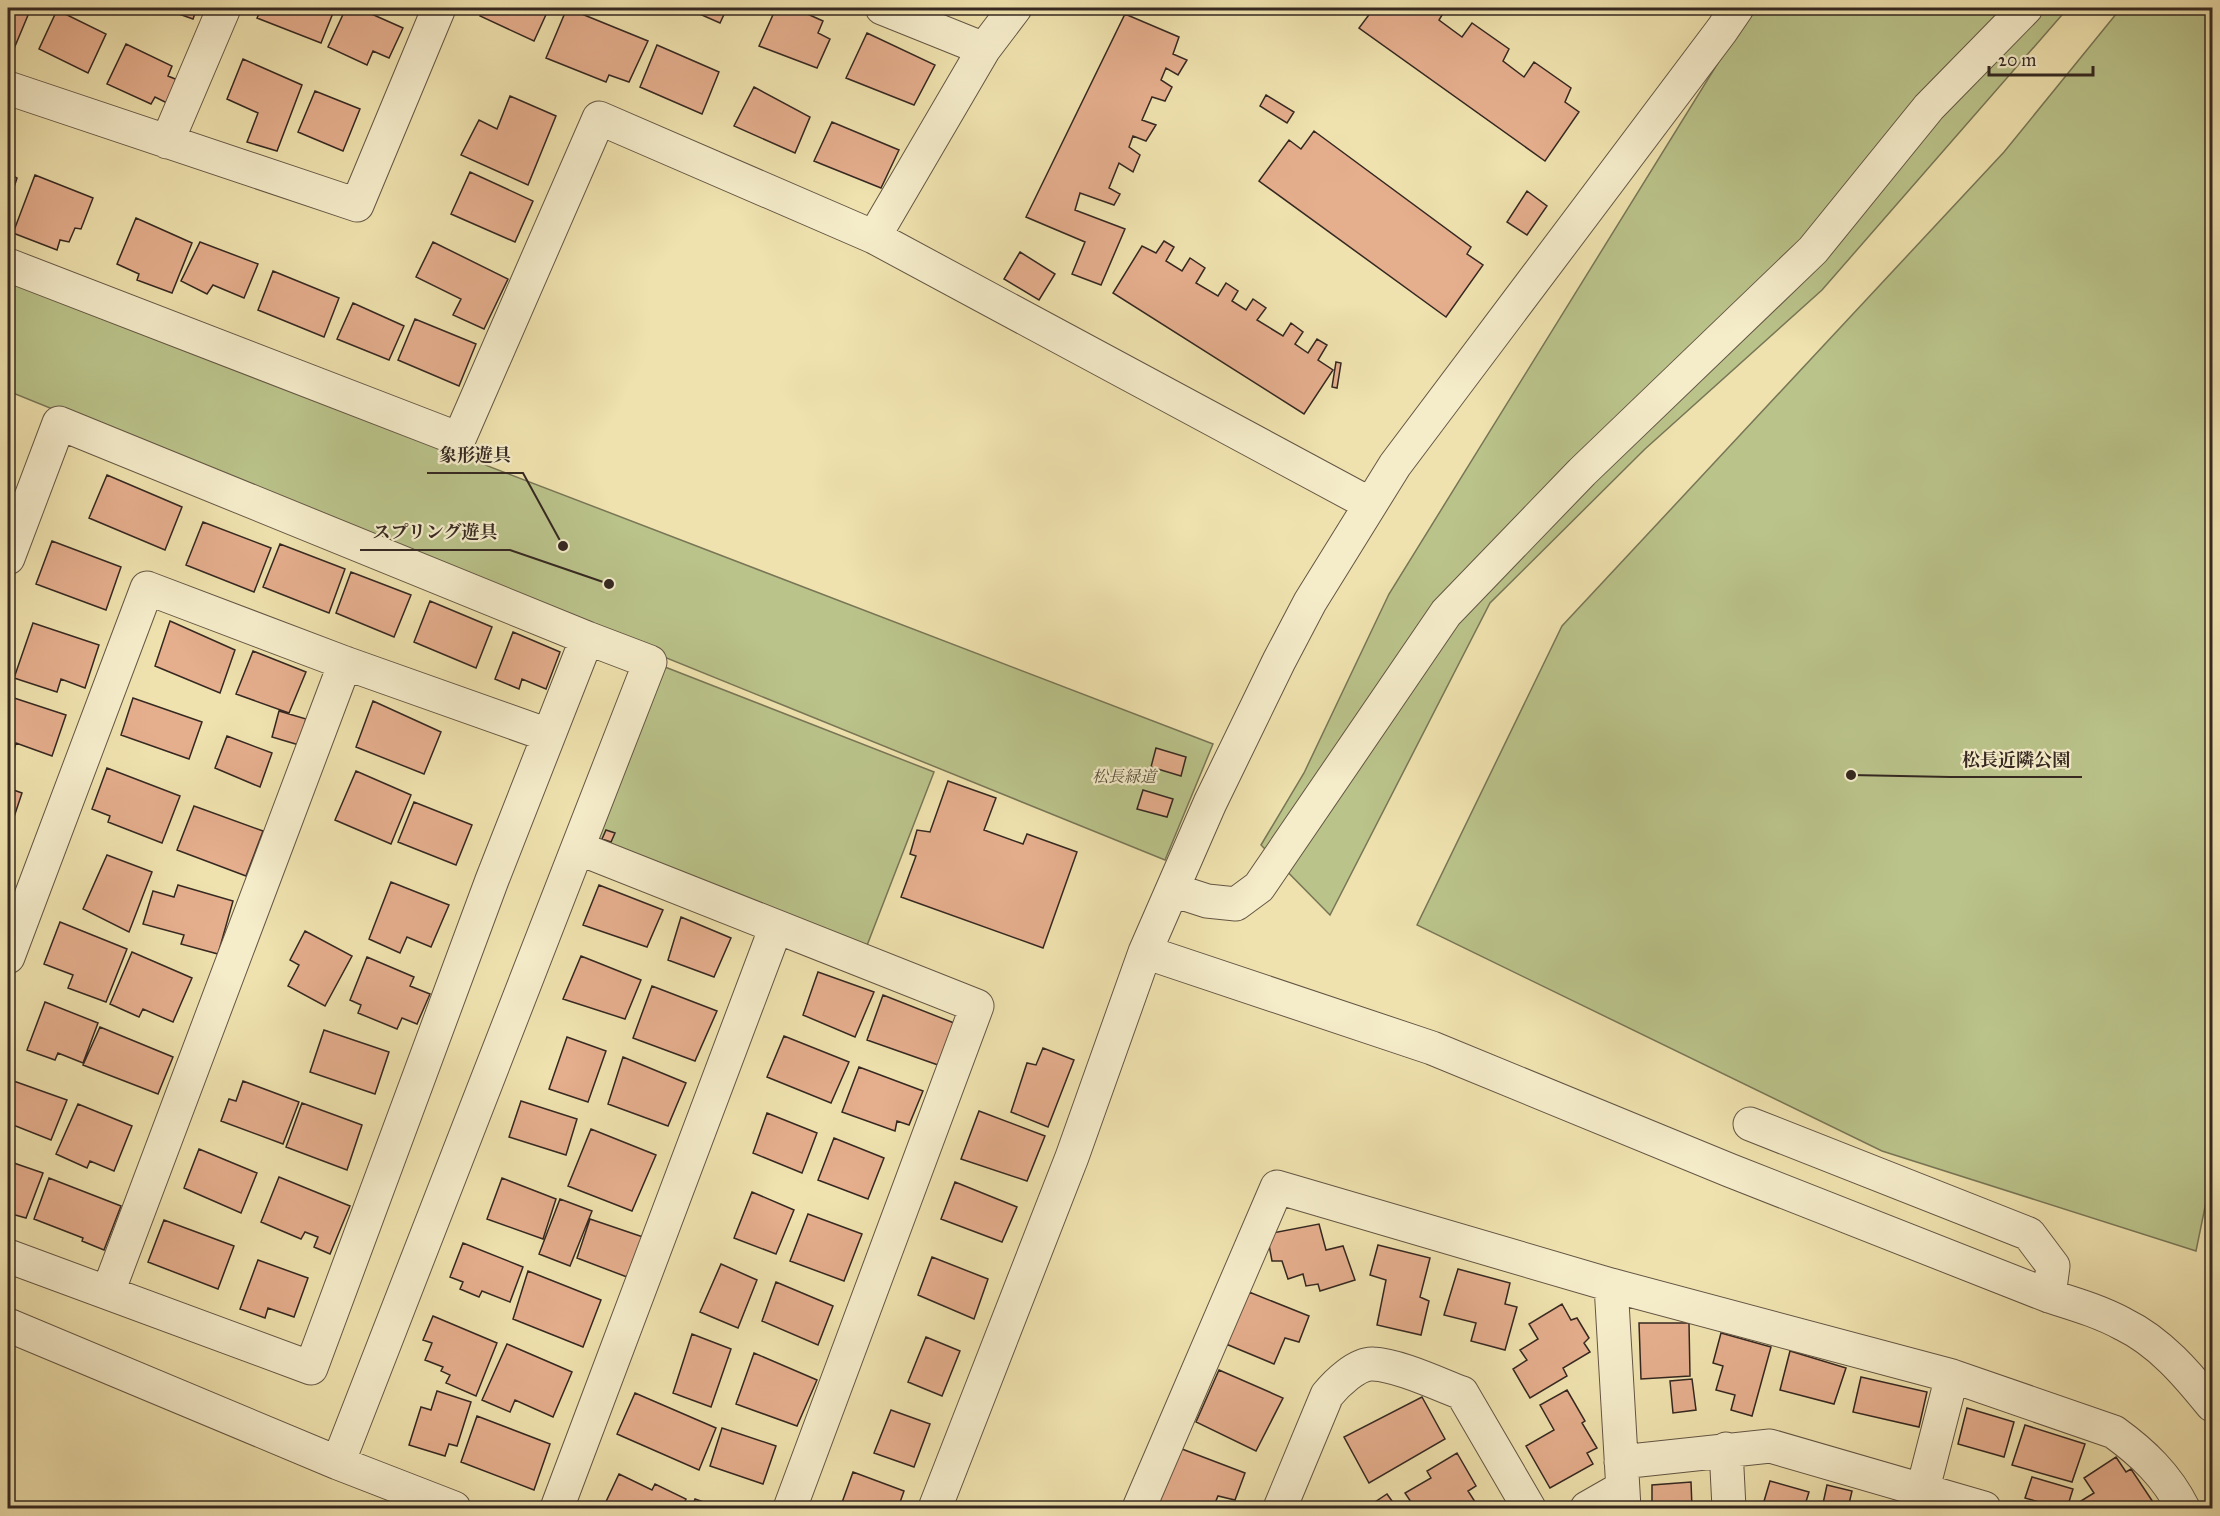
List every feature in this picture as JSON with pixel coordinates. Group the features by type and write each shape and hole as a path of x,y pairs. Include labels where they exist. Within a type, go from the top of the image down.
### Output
{"street":[{"path":"167,142 224,8"},
{"path":"8,88 357,205 439,8"},
{"path":"882,8 984,49"},
{"path":"873,237 984,49 1014,8"},
{"path":"935,1509 1072,1157 1145,952 1210,803 1310,602 1395,465 1737,8"},
{"path":"1173,890 1207,901 1236,904 1259,887 1446,613 1582,472 1813,250 1929,107 2025,8"},
{"path":"8,265 459,439 599,118 873,237 1370,504"},
{"path":"8,558 59,423 650,662 338,1462"},
{"path":"8,957 147,588 345,663 548,735"},
{"path":"8,1256 311,1368 548,735 587,638"},
{"path":"108,1292 345,663"},
{"path":"578,848 977,1006 790,1509"},
{"path":"557,1509 776,927"},
{"path":"1145,952 1432,1048 1729,1170 2049,1296 2095,1310 2125,1324 2155,1344 2185,1372 2212,1405"},
{"path":"1750,1124 2029,1234 2053,1266 2049,1296"},
{"path":"1139,1509 1277,1187 1611,1285 1952,1376 2114,1432 2138,1449 2159,1471 2183,1509"},
{"path":"1611,1285 1622,1486"},
{"path":"8,1325 454,1509"},
{"path":"1281,1509 1328,1395 1336,1383 1370,1363 1393,1368 1462,1393 1529,1509"},
{"path":"1921,1500 1952,1376"},
{"path":"1587,1509 1622,1486 1726,1449 1770,1446 1921,1500 1984,1509"},
{"path":"1726,1449 1729,1509"}],"green space":[{"path":"1752,8 2068,8 1822,290 1645,449 1490,603 1330,915 1261,845 1304,773 1389,594"},
{"path":"2121,8 2212,8 2212,1173 2196,1251 1882,1151 1417,925 1562,626 2004,152"},
{"name":"松長緑道","path":"8,282 1213,744 1165,860 8,391"},
{"path":"665,667 934,772 866,948 597,842"}],"building":[{"path":"8,8 31,8 13,51 8,49"},
{"path":"162,8 197,8 193,19"},
{"path":"262,8 335,8 321,43 257,18"},
{"path":"346,8 358,8 403,28 389,58 373,51 367,65 328,47"},
{"path":"484,8 549,8 534,41 480,16"},
{"path":"567,8 648,41 629,82 609,75 606,82 546,58"},
{"path":"686,8 727,8 720,23"},
{"path":"776,8 794,8 823,21 818,33 830,39 817,68 759,46"},
{"path":"1374,8 1441,8 1445,10 1439,20 1462,37 1472,23 1509,49 1503,61 1524,77 1534,62 1571,88 1565,102 1579,112 1545,161 1359,28"},
{"path":"57,10 106,34 88,73 39,49"},
{"path":"1125,14 1179,37 1173,54 1187,60 1178,75 1166,68 1161,80 1172,87 1165,101 1152,97 1142,120 1156,125 1146,141 1133,136 1129,147 1140,155 1133,172 1119,163 1109,188 1120,194 1114,205 1080,193 1075,210 1125,229 1101,285 1072,274 1085,242 1026,217"},
{"path":"867,33 935,65 914,105 846,78"},
{"path":"126,44 172,66 168,76 180,81 169,104 155,97 151,104 107,84"},
{"path":"657,45 719,72 702,114 640,87"},
{"path":"243,59 302,85 277,151 247,142 258,113 227,99"},
{"path":"754,87 810,117 795,153 734,126"},
{"path":"315,91 360,109 343,151 298,132"},
{"path":"1266,95 1294,112 1287,123 1260,106"},
{"path":"510,96 556,116 528,185 461,155 479,120 497,129"},
{"path":"832,122 899,150 881,188 814,161"},
{"path":"1314,131 1471,247 1467,254 1483,265 1446,317 1259,181 1289,140 1301,149"},
{"path":"470,172 533,201 515,242 451,214"},
{"path":"8,173 17,178 8,205"},
{"path":"35,175 93,198 81,229 75,228 69,242 60,240 57,250 13,233"},
{"path":"1527,191 1547,206 1527,235 1507,222"},
{"path":"136,218 192,243 172,293 137,280 139,274 117,264"},
{"path":"1164,241 1174,247 1166,261 1182,271 1190,258 1205,268 1196,283 1218,296 1226,283 1238,291 1232,301 1246,310 1253,299 1266,308 1257,320 1283,336 1291,323 1303,332 1295,344 1308,353 1317,339 1327,345 1318,360 1333,370 1304,414 1113,293 1142,246 1156,253"},
{"path":"200,242 258,264 244,298 213,285 207,294 181,281"},
{"path":"433,242 508,279 484,329 453,315 461,299 416,277"},
{"path":"1020,252 1055,274 1039,300 1004,279"},
{"path":"273,271 339,298 324,337 258,310"},
{"path":"353,303 404,326 389,360 337,339"},
{"path":"415,319 476,344 459,386 398,360"},
{"path":"8,338 12,339 14,346 10,351 8,350"},
{"path":"1336,362 1341,363 1337,388 1332,387"},
{"path":"107,475 182,507 165,550 89,518"},
{"path":"203,522 271,548 254,592 186,565"},
{"path":"52,541 121,567 106,610 36,584"},
{"path":"280,544 345,569 329,613 263,587"},
{"path":"351,572 411,595 394,637 336,613"},
{"path":"430,601 492,627 476,668 414,642"},
{"path":"170,621 235,650 220,693 155,666"},
{"path":"33,623 99,645 85,688 61,679 57,692 14,678"},
{"path":"513,632 560,652 546,689 522,679 519,689 495,679"},
{"path":"253,651 306,672 289,713 236,694"},
{"path":"8,696 66,715 52,756 16,743 12,757 8,755"},
{"path":"133,698 202,722 189,759 121,735"},
{"path":"373,701 441,732 424,774 356,747"},
{"path":"279,711 306,719 299,745 272,737"},
{"path":"227,736 272,753 260,787 215,768"},
{"path":"1156,748 1186,757 1181,776 1151,767"},
{"path":"107,768 180,796 162,843 108,822 110,816 92,809"},
{"path":"356,771 411,795 391,844 335,820"},
{"path":"948,781 996,798 984,830 1023,844 1027,834 1077,852 1043,948 901,897 916,856 910,854 917,830 930,832"},
{"path":"8,788 22,793 8,835"},
{"path":"1143,790 1173,799 1167,817 1137,809"},
{"path":"414,802 472,825 456,865 398,842"},
{"path":"194,806 263,831 246,876 177,850"},
{"path":"606,830 615,833 611,842 602,839"},
{"path":"107,855 152,872 129,932 83,909"},
{"path":"391,882 449,905 431,947 407,937 400,953 369,939"},
{"path":"178,885 233,901 218,954 181,944 184,935 143,924 153,891 174,897"},
{"path":"599,885 663,910 647,947 583,925"},
{"path":"681,917 731,938 714,977 668,960"},
{"path":"60,922 127,949 106,1002 68,988 73,975 44,964"},
{"path":"305,931 352,956 325,1006 288,986 299,965 290,960"},
{"path":"132,952 192,978 173,1022 143,1009 139,1017 110,1004"},
{"path":"581,956 641,980 625,1019 563,999"},
{"path":"367,957 414,977 410,986 430,994 417,1024 402,1018 397,1029 358,1013 361,1005 350,1000"},
{"path":"818,972 874,992 855,1037 803,1015"},
{"path":"652,986 717,1011 695,1061 633,1038"},
{"path":"883,995 954,1023 938,1065 867,1040"},
{"path":"45,1002 98,1023 83,1063 58,1053 55,1060 27,1050"},
{"path":"100,1027 173,1057 158,1094 83,1065"},
{"path":"324,1030 389,1052 375,1094 310,1072"},
{"path":"784,1036 849,1062 831,1103 767,1077"},
{"path":"567,1037 606,1051 588,1102 549,1089"},
{"path":"1043,1048 1074,1060 1048,1127 1011,1112 1027,1063 1036,1065"},
{"path":"623,1057 686,1083 668,1126 608,1104"},
{"path":"859,1067 923,1091 909,1125 897,1121 895,1131 842,1112"},
{"path":"8,1079 67,1100 51,1140 8,1123"},
{"path":"243,1081 299,1102 283,1144 221,1121 229,1099 236,1101"},
{"path":"521,1101 577,1119 566,1155 509,1137"},
{"path":"302,1103 362,1125 347,1170 286,1147"},
{"path":"78,1104 132,1126 114,1171 90,1161 87,1168 56,1154"},
{"path":"979,1111 1045,1136 1027,1181 961,1159"},
{"path":"767,1113 817,1133 802,1173 753,1153"},
{"path":"591,1129 656,1155 632,1211 568,1186"},
{"path":"834,1138 884,1158 868,1199 818,1180"},
{"path":"199,1149 257,1173 241,1213 184,1188"},
{"path":"8,1161 43,1173 26,1218 8,1213"},
{"path":"279,1177 350,1206 330,1254 314,1247 318,1237 305,1232 301,1239 261,1222"},
{"path":"49,1178 121,1206 104,1250 82,1241 83,1238 34,1219"},
{"path":"502,1178 556,1199 543,1239 487,1219"},
{"path":"955,1182 1017,1207 1002,1242 941,1219"},
{"path":"752,1192 794,1210 776,1254 734,1238"},
{"path":"560,1199 592,1211 570,1266 539,1254"},
{"path":"808,1214 862,1234 844,1281 790,1261"},
{"path":"590,1219 643,1237 627,1277 577,1258"},
{"path":"164,1220 234,1246 218,1289 148,1262"},
{"path":"1319,1224 1326,1250 1343,1246 1355,1280 1320,1291 1318,1284 1306,1286 1303,1274 1288,1279 1282,1261 1272,1261 1267,1234"},
{"path":"463,1243 523,1267 510,1302 482,1291 479,1297 460,1289 463,1282 450,1277"},
{"path":"1378,1245 1430,1258 1420,1297 1429,1301 1421,1335 1377,1325 1386,1280 1370,1275"},
{"path":"932,1257 988,1279 974,1319 918,1295"},
{"path":"258,1260 308,1278 294,1317 268,1308 265,1318 240,1309"},
{"path":"721,1264 757,1280 738,1328 700,1312"},
{"path":"1458,1269 1510,1283 1505,1304 1517,1307 1505,1350 1471,1341 1476,1323 1444,1315"},
{"path":"528,1271 601,1300 583,1347 513,1319"},
{"path":"776,1282 833,1306 818,1345 762,1321"},
{"path":"1249,1292 1309,1316 1299,1342 1285,1338 1274,1364 1226,1344"},
{"path":"1562,1304 1571,1320 1577,1318 1589,1338 1584,1343 1590,1352 1563,1368 1567,1376 1530,1398 1513,1369 1527,1360 1520,1350 1538,1339 1529,1324"},
{"path":"433,1316 497,1343 476,1396 446,1383 450,1375 441,1371 443,1367 425,1360 432,1343 423,1340"},
{"path":"1639,1323 1689,1323 1690,1376 1641,1379"},
{"path":"1721,1333 1771,1347 1752,1416 1731,1410 1735,1395 1716,1390 1723,1366 1713,1363"},
{"path":"692,1334 731,1349 711,1407 673,1393"},
{"path":"926,1337 960,1351 942,1396 908,1382"},
{"path":"507,1344 572,1372 553,1417 515,1400 510,1412 482,1400"},
{"path":"1790,1351 1846,1368 1834,1404 1780,1390"},
{"path":"754,1353 817,1380 797,1426 736,1404"},
{"path":"1219,1370 1283,1398 1256,1451 1196,1422"},
{"path":"1861,1377 1927,1392 1919,1427 1853,1412"},
{"path":"1692,1379 1696,1410 1673,1413 1670,1381"},
{"path":"1567,1390 1585,1421 1582,1423 1597,1448 1587,1453 1593,1464 1550,1488 1526,1446 1554,1430 1540,1405"},
{"path":"437,1391 471,1402 457,1446 449,1444 445,1456 409,1445 421,1407 431,1410"},
{"path":"635,1393 716,1428 699,1470 617,1434"},
{"path":"1422,1397 1445,1439 1369,1483 1344,1437"},
{"path":"1967,1408 2014,1422 2004,1457 1958,1444"},
{"path":"891,1410 930,1424 914,1467 874,1453"},
{"path":"477,1416 550,1444 534,1490 461,1462"},
{"path":"2025,1425 2085,1444 2072,1482 2012,1465"},
{"path":"722,1428 776,1446 763,1484 710,1466"},
{"path":"1182,1449 1245,1473 1235,1500 1218,1496 1213,1508 1177,1508 1159,1501"},
{"path":"1457,1453 1476,1486 1468,1491 1479,1508 1415,1508 1405,1493 1431,1478 1427,1471"},
{"path":"2116,1457 2126,1472 2131,1469 2157,1508 2079,1508 2076,1504 2094,1493 2084,1478"},
{"path":"853,1472 904,1491 898,1508 840,1508"},
{"path":"619,1474 652,1490 655,1484 686,1499 682,1508 603,1508"},
{"path":"2032,1477 2073,1489 2067,1508 2025,1498"},
{"path":"1770,1481 1809,1492 1804,1508 1762,1508"},
{"path":"1691,1482 1692,1508 1652,1508 1652,1485"},
{"path":"1827,1485 1852,1491 1848,1508 1822,1508"},
{"path":"1387,1494 1397,1508 1366,1508"},
{"path":"695,1499 721,1508 692,1508"},
{"path":"1860,1503 1877,1508 1859,1508"}],"place":[{"name":"象形遊具","path":"563,546"},
{"name":"スプリング遊具","path":"609,584"},
{"name":"松長近隣公園","path":"1851,775"}]}
